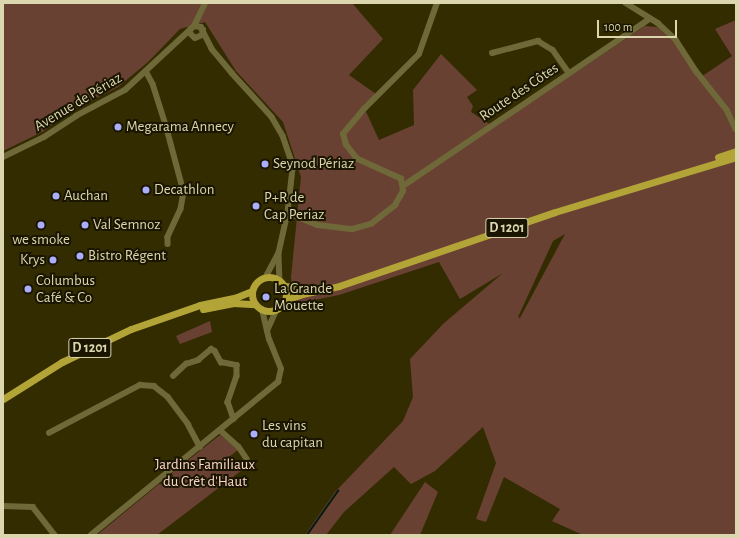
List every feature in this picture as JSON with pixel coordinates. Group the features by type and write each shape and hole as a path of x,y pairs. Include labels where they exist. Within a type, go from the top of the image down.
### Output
{"main road":[{"name":"D 1201","path":"379,271 635,187 736,151"},
{"name":"D 1201","path":"635,187 736,157"},
{"path":"379,271 339,286 302,294 286,300 277,309 262,310 255,304 252,291 256,283 266,277 282,283 318,287 379,271"},
{"path":"282,283 286,300"},
{"path":"183,312 252,291"},
{"path":"183,312 233,303 255,304"},
{"name":"D 1201","path":"3,399 50,368 94,346 131,329 183,312"}],"street":[{"path":"195,37 202,35 203,9 205,3"},
{"path":"288,213 329,228 362,228 371,224 395,206 403,186 396,175 357,158 346,146 343,134 365,108 419,54 437,3"},
{"path":"629,4 664,28 676,40 696,71 727,110 736,129"},
{"name":"Avenue de Périaz","path":"3,157 44,137 76,116 113,97 146,71 178,41 192,27 203,9"},
{"name":"Route des Côtes","path":"403,186 650,19"},
{"path":"202,29 192,27 195,37 212,49"},
{"path":"202,29 212,49 242,85 272,117 283,136 293,169 288,213 279,253 266,277"},
{"name":"Avenue de Périaz","path":"178,41 195,37"},
{"path":"492,53 538,41 553,50 569,73"},
{"path":"146,71 153,84 167,127 184,192 181,209 168,237 168,244"},
{"path":"279,253 282,283"},
{"path":"267,331 277,309"},
{"path":"91,535 274,386 280,378 281,369 267,331 262,310"},
{"path":"173,376 186,364 198,360 211,349 215,351 221,362 237,365 237,376 228,402 234,419"},
{"path":"49,433 140,385 154,386 168,397 188,424 200,447"},
{"path":"220,430 239,447 247,459"},
{"path":"3,506 33,507 54,534"}],"green space":[{"path":"3,3 352,3 383,39 349,75 376,94 363,105 379,140 414,125 413,90 441,54 477,90 467,97 473,106 471,112 494,127 645,26 657,27 677,45 698,79 732,56 715,29 736,20 736,535 583,535 552,521 560,509 504,477 486,522 476,519 496,463 483,427 435,471 411,484 394,467 344,512 326,535 305,535 335,492 403,421 413,397 410,359 443,324 503,273 460,299 439,262 339,295 294,304 291,277 301,177 283,122 236,71 205,22 180,29 148,62 118,87 68,112 44,131 3,151","holes":["565,234 520,318 518,317 553,241"]},
{"path":"210,321 212,332 180,344 176,336"},
{"name":"Jardins Familiaux du Crêt d'Haut","path":"220,435 238,450 230,456 242,470 157,535 97,535 159,484 165,485 174,479 172,473"},
{"path":"425,482 438,492 420,535 390,535"}],"waterway":[{"path":"307,535 338,491"}],"place":[{"name":"Megarama Annecy","path":"118,127"},
{"name":"Seynod Périaz","path":"265,164"},
{"name":"Decathlon","path":"146,190"},
{"name":"Auchan","path":"56,196"},
{"name":"P+R de Cap Periaz","path":"256,206"},
{"name":"we smoke","path":"41,225"},
{"name":"Val Semnoz","path":"85,225"},
{"name":"Bistro Régent","path":"80,256"},
{"name":"Krys","path":"53,260"},
{"name":"Columbus Café & Co","path":"28,289"},
{"name":"La Grande Mouette","path":"266,297"},
{"name":"Les vins du capitan","path":"254,434"}]}
